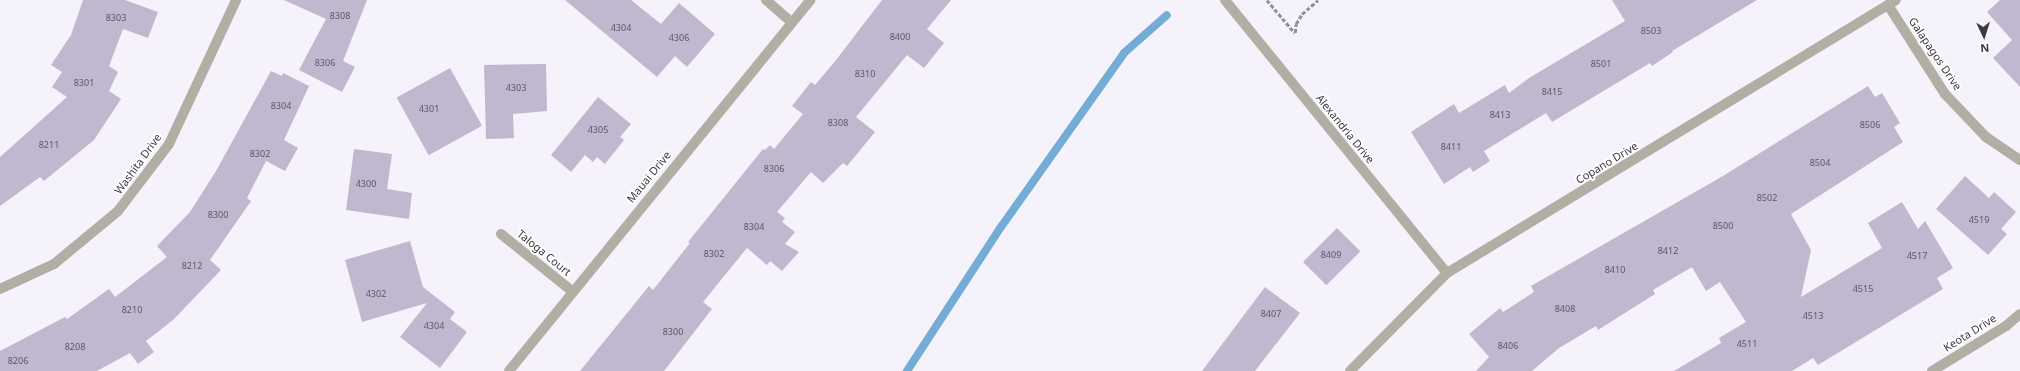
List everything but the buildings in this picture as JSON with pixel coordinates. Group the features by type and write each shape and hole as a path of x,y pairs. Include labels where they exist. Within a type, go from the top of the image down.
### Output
{"street":[{"name":"Washita Drive","path":"0,289 54,264 118,211 169,144 236,0"},
{"path":"766,0 791,22"},
{"name":"Mauai Drive","path":"509,371 572,291 810,0"},
{"name":"Alexandria Drive","path":"1225,0 1447,273"},
{"name":"Copano Drive","path":"1350,371 1447,273 1892,3"},
{"name":"Galapagos Drive","path":"1892,3 1945,94 1986,137 2020,160"},
{"name":"Taloga Court","path":"501,234 572,291"},
{"name":"Keota Drive","path":"1932,371 2006,326 2020,314"}],"path":[{"path":"1267,0 1295,33 1296,24 1302,14 1318,0"}],"waterway":[{"path":"907,371 1001,227 1124,53 1167,15"}]}
